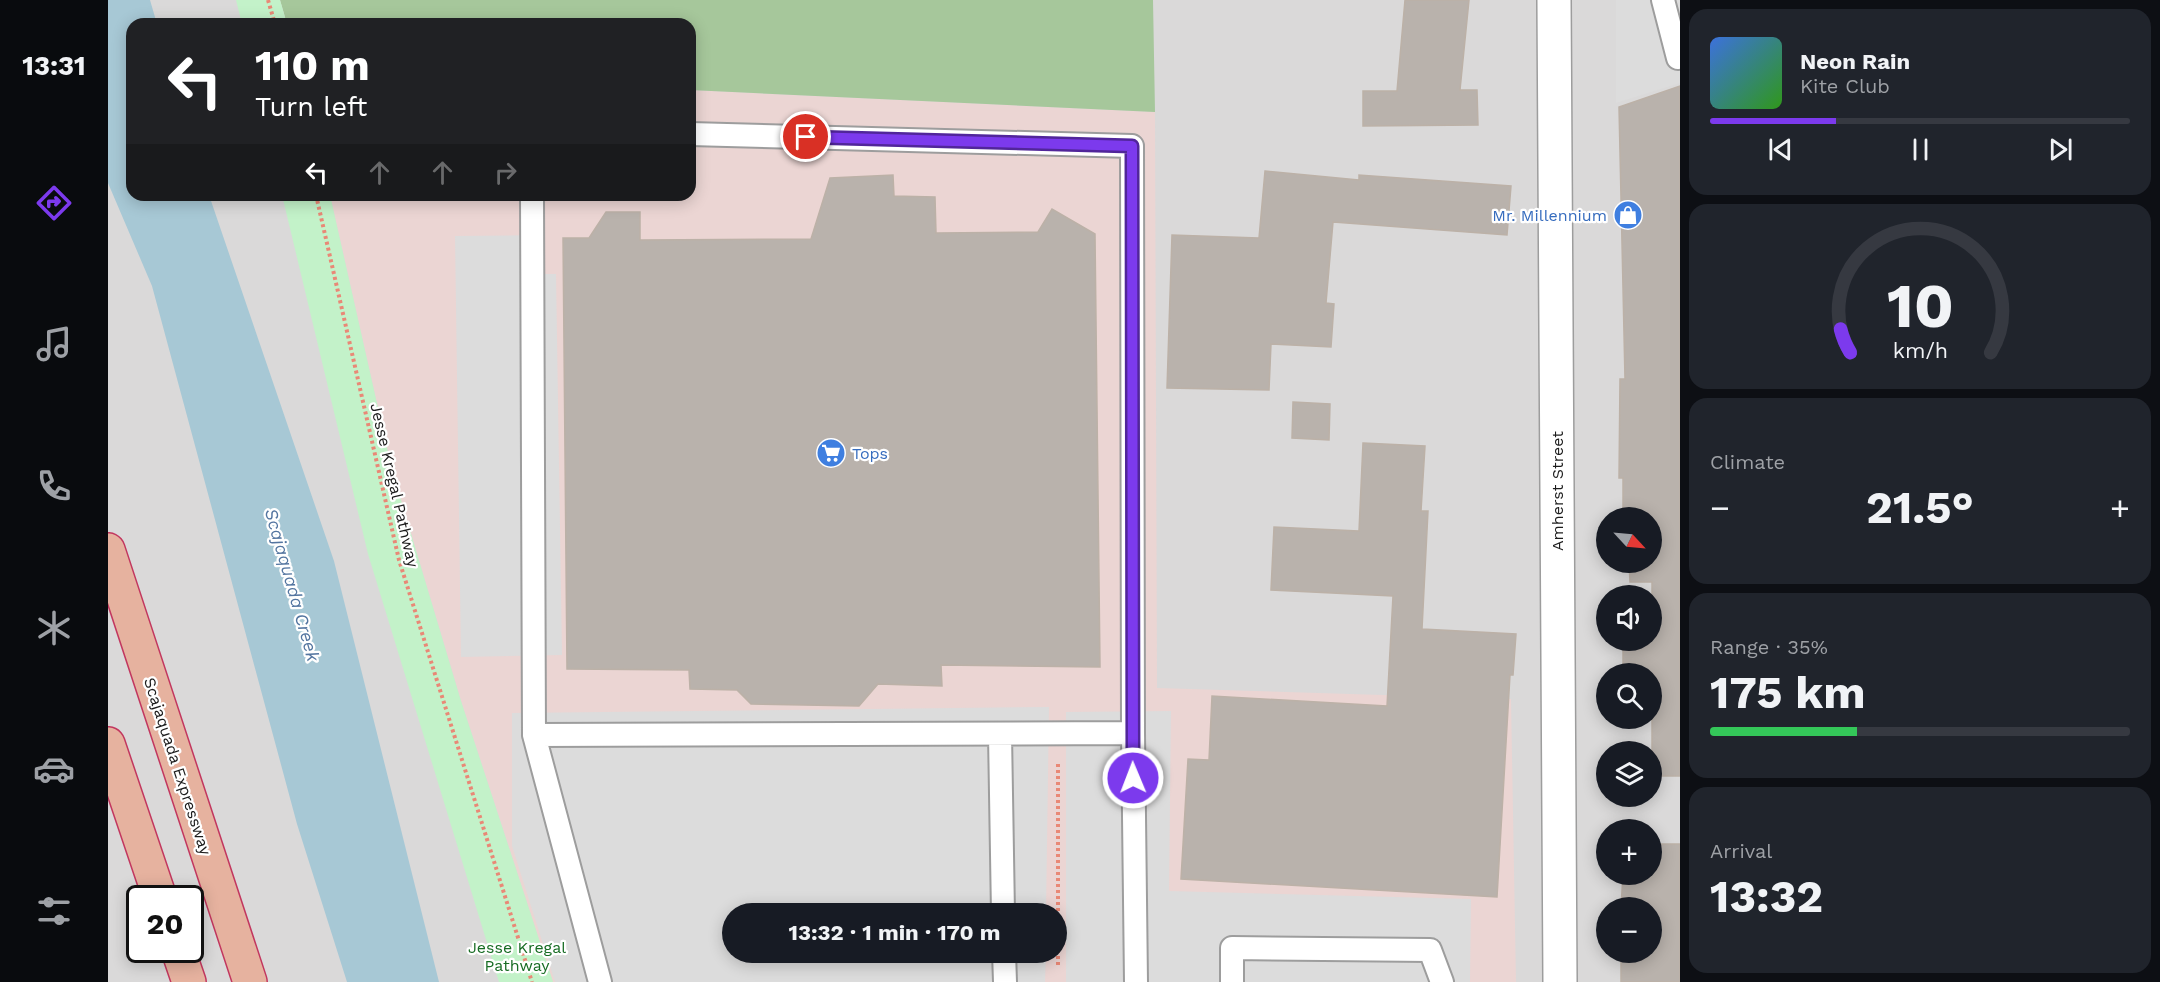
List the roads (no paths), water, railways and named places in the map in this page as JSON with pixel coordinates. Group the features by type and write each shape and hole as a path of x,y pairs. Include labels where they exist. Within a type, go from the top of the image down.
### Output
{"highway":[{"name":"Scajaquada Expressway","path":"108,550 250,982"},
{"path":"108,744 156,885"},
{"path":"182,963 189,982"}],"street":[{"name":"Amherst Street","path":"1554,0 1560,982"}],"lane":[{"path":"1663,0 1678,58"},
{"path":"696,134 1132,146 1133,733 1136,982"},
{"path":"532,201 534,735 600,982"},
{"path":"534,735 1133,733"},
{"path":"1000,734 1004,903"},
{"path":"1232,982 1232,948 1244,948 1430,950 1443,982"},
{"path":"1004,963 1005,982"}],"water":[{"name":"Scajaquada Creek","path":"108,0 150,0 155,18 126,18 126,201 211,201 334,561 439,982 347,982 297,824 152,286 108,183"}],"place":[{"name":"Mr. Millennium","path":"1628,215"},
{"name":"Tops","path":"831,453"}],"park label":[{"name":"Jesse Kregal Pathway","path":"517,956"}]}
